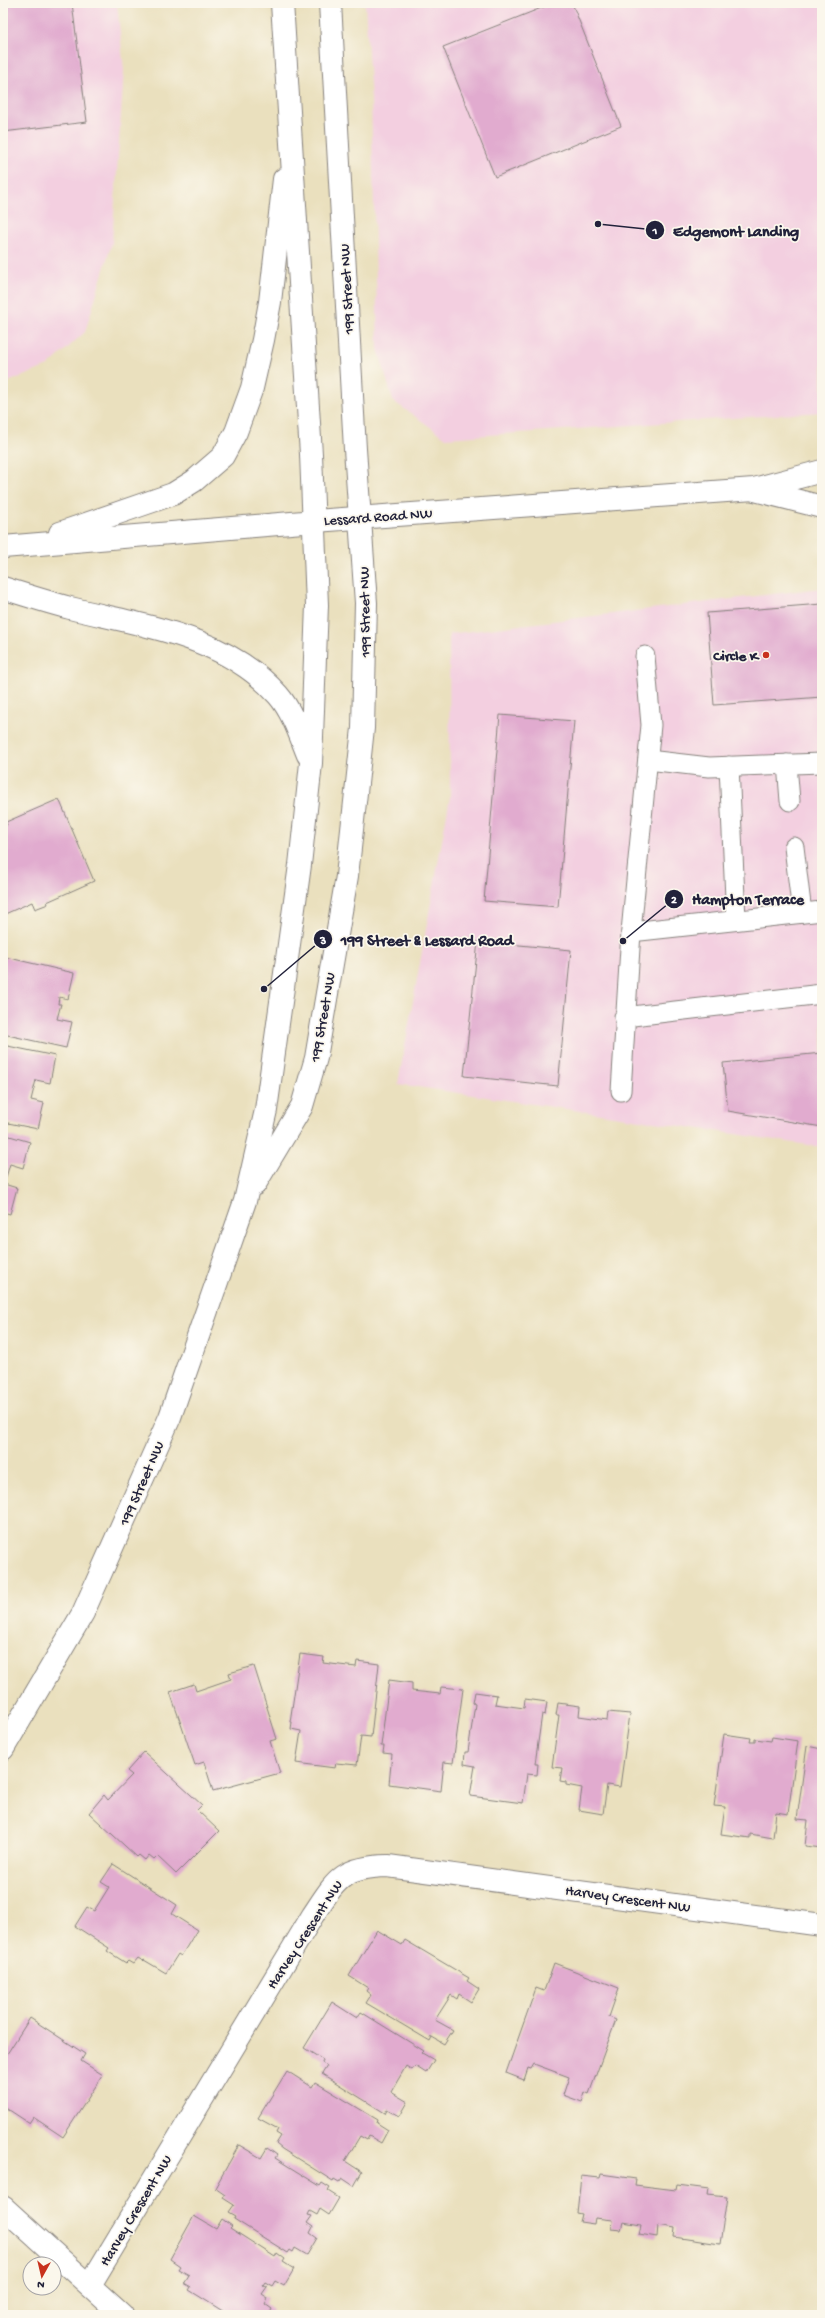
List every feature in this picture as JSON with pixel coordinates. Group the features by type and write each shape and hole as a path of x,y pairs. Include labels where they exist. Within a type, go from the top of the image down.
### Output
{"main road":[{"name":"199 Street NW","path":"3,1749 83,1613 170,1417 246,1201 266,1110 300,865 311,763 317,605 315,521 291,120 282,3"},
{"name":"199 Street NW","path":"246,1201 302,1106 316,1058 347,876 363,728 366,603 361,517 354,442 330,3"},
{"path":"30,544 173,494 194,481 222,456 236,432 252,388 263,340 270,302 291,120"},
{"name":"Lessard Road NW","path":"3,547 361,517 754,489 822,471"},
{"name":"Lessard Road NW","path":"754,489 822,507"},
{"path":"3,588 70,608 132,620 168,631 242,662 280,696 299,730 311,763"},
{"name":"Harvey Crescent NW","path":"90,2285 313,1915 328,1893 344,1874 367,1866 388,1866 822,1925"},
{"path":"3,2207 122,2315"}],"lane":[{"path":"621,1091 624,1017 651,725 646,656"},
{"path":"648,760 710,767 822,763"},
{"path":"787,764 790,801"},
{"path":"729,766 736,920"},
{"path":"794,847 802,914"},
{"path":"631,932 822,911"},
{"path":"624,1017 822,994"}],"shaded area":[{"path":"3,3 117,3 124,71 112,243 85,332 48,366 3,384"},
{"path":"365,3 822,3 822,412 446,438 393,401 378,349 371,100"},
{"path":"822,588 822,1147 398,1084 450,797 449,634"}],"building":[{"path":"3,3 72,3 87,122 3,132"},
{"path":"554,3 572,3 621,126 495,177 443,47"},
{"name":"Circle K","path":"822,604 822,697 714,705 707,613"},
{"path":"500,715 574,721 558,907 484,901"},
{"path":"59,799 94,881 35,909 32,902 5,914 3,910 3,827 7,825 6,822"},
{"path":"478,941 571,950 558,1086 464,1076"},
{"path":"5,957 74,973 68,999 59,997 58,1004 61,1004 57,1019 72,1022 66,1048 3,1034 3,962"},
{"path":"3,1045 55,1056 50,1083 36,1080 31,1100 44,1103 38,1129 3,1122"},
{"path":"822,1053 822,1127 728,1111 723,1063"},
{"path":"3,1134 30,1142 23,1168 10,1164 4,1184 17,1188 10,1214 3,1212"},
{"path":"300,1654 324,1657 323,1663 356,1667 357,1661 379,1664 371,1737 361,1736 357,1765 336,1763 335,1768 296,1763 301,1731 291,1729 292,1722 290,1722"},
{"path":"254,1666 277,1739 270,1741 280,1773 213,1791 204,1762 195,1765 170,1692 194,1684 196,1691 231,1679 229,1673"},
{"path":"389,1680 412,1683 412,1691 440,1694 441,1687 463,1689 453,1763 444,1762 441,1791 389,1784 392,1754 383,1753 384,1746 381,1746"},
{"path":"475,1692 497,1695 495,1704 524,1708 525,1699 547,1702 545,1715 542,1714 535,1764 538,1764 537,1775 527,1774 523,1803 470,1796 475,1766 464,1764 465,1752 468,1752 475,1704 473,1703"},
{"path":"558,1703 580,1706 579,1716 607,1720 608,1712 630,1714 620,1787 607,1785 603,1814 579,1810 582,1788 566,1785 566,1782 560,1781 562,1768 552,1767 559,1715 556,1715"},
{"path":"724,1734 751,1738 750,1742 755,1742 755,1739 771,1741 772,1737 798,1741 788,1814 776,1812 773,1838 750,1834 750,1838 721,1834 725,1807 714,1806"},
{"path":"807,1746 822,1749 822,1848 805,1846 808,1820 797,1819"},
{"path":"144,1752 202,1805 197,1810 219,1831 176,1874 157,1856 154,1859 149,1855 145,1860 139,1855 137,1857 89,1813 104,1795 108,1800 132,1775 127,1771"},
{"path":"113,1864 177,1905 172,1914 197,1930 181,1956 178,1954 166,1973 138,1958 133,1964 128,1961 126,1963 107,1951 109,1948 75,1926 87,1907 94,1911 109,1887 101,1882"},
{"path":"377,1930 402,1945 405,1940 469,1978 467,1981 479,1989 471,2002 459,1994 457,1999 451,1995 435,2020 453,2030 444,2044 432,2037 430,2041 366,2003 371,1995 366,1991 368,1988 349,1976"},
{"path":"554,1963 619,1988 609,2017 616,2020 589,2094 585,2092 582,2102 563,2095 569,2077 534,2064 531,2069 528,2068 524,2080 506,2073 536,1988 544,1991"},
{"path":"332,2002 357,2018 361,2012 424,2051 422,2053 434,2060 426,2073 415,2066 412,2070 406,2066 391,2092 408,2102 400,2116 387,2109 385,2113 322,2074 327,2066 322,2063 323,2060 304,2048"},
{"path":"30,2018 85,2054 81,2061 103,2075 63,2137 33,2117 29,2123 3,2106 3,2056 5,2057"},
{"path":"287,2071 312,2087 315,2082 378,2120 377,2123 388,2130 381,2143 369,2136 367,2140 360,2136 345,2161 362,2172 354,2186 342,2178 339,2182 334,2179 333,2181 282,2149 276,2144 281,2136 276,2133 278,2129 258,2118"},
{"path":"239,2145 261,2158 267,2148 277,2155 275,2158 320,2186 322,2183 330,2188 328,2191 339,2198 329,2215 320,2209 317,2215 310,2211 308,2215 312,2216 307,2223 313,2227 310,2233 317,2238 307,2255 295,2248 293,2252 290,2250 288,2253 234,2219 236,2216 229,2212 234,2205 223,2198 225,2195 215,2188"},
{"path":"601,2174 636,2179 635,2185 676,2190 677,2185 709,2189 708,2195 727,2197 720,2244 674,2237 675,2228 658,2225 657,2237 639,2234 641,2225 623,2222 621,2230 611,2229 612,2220 595,2218 594,2224 580,2222 582,2214 577,2213 581,2176 600,2178"},
{"path":"194,2216 216,2229 222,2219 232,2226 230,2228 275,2257 277,2253 285,2259 283,2262 294,2269 284,2286 275,2281 272,2286 265,2282 263,2285 267,2287 262,2294 268,2298 265,2304 272,2309 269,2315 229,2315 189,2290 191,2287 184,2283 189,2275 178,2269 180,2266 170,2259"}],"place":[{"name":"Edgemont Landing","path":"598,224"},
{"name":"Circle K","path":"766,655"},
{"name":"Hampton Terrace","path":"623,941"},
{"name":"199 Street & Lessard Road","path":"264,989"}]}
